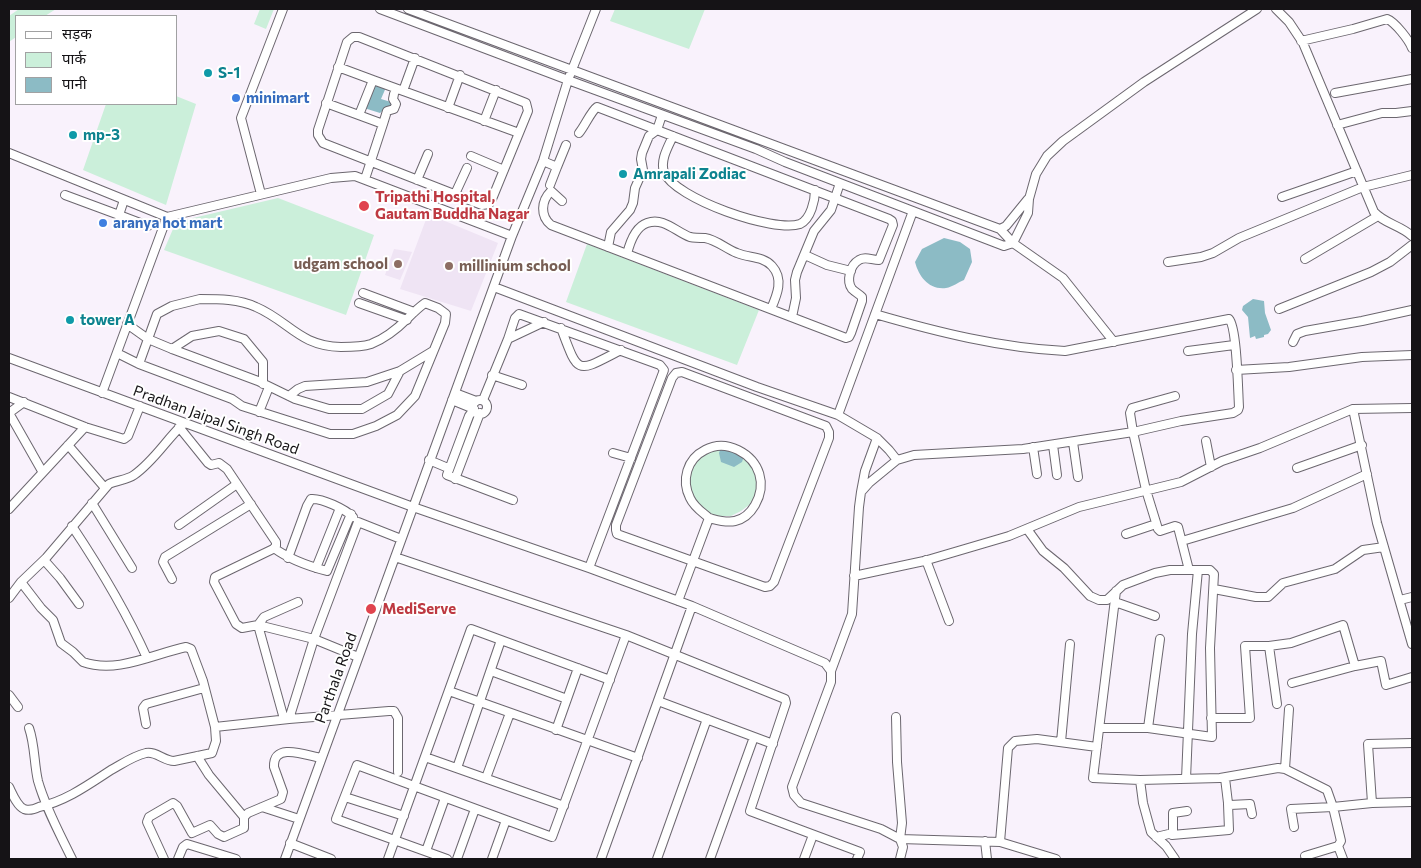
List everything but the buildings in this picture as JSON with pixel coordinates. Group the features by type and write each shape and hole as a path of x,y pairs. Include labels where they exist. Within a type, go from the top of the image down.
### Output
{"street":[{"path":"261,194 241,118 283,9"},
{"path":"380,9 756,149 1004,246 1012,243 1028,213 1029,199 1036,174 1047,156 1063,141 1144,82 1258,9"},
{"path":"408,9 1000,229 1012,243 1063,278 1114,342"},
{"name":"Parthala Road","path":"285,859 429,460 512,236 543,160 568,80 596,9"},
{"path":"1276,9 1289,22 1301,41 1374,212 1385,221 1398,225 1412,236"},
{"path":"1301,41 1387,19 1393,22 1412,48"},
{"path":"356,36 526,103 528,111 492,199 486,205 326,145 320,140 318,130 338,67 347,42 350,38 356,36"},
{"path":"403,91 415,58"},
{"path":"338,67 519,133"},
{"path":"448,108 460,76"},
{"path":"1335,93 1412,79"},
{"path":"359,115 373,80"},
{"path":"484,121 496,90"},
{"path":"365,180 387,111 394,109 396,104 393,99 394,94"},
{"path":"326,103 383,124"},
{"path":"562,201 552,192 548,193 543,211 544,217 551,225 846,338 849,337 862,301 862,296 851,287 849,278 852,266 858,260 869,258 879,260 893,225 892,221 835,198 597,107 593,110 579,133"},
{"path":"1337,125 1382,113 1412,111"},
{"path":"608,247 611,232 630,210 633,203 643,170 642,153 649,136 657,130 662,115"},
{"path":"701,130 704,120"},
{"path":"673,136 663,162 667,177 681,190 719,208 774,224 801,224 808,217 815,196 814,190"},
{"path":"550,184 566,145"},
{"path":"9,153 167,217 341,176 355,176 512,236"},
{"path":"417,180 428,154"},
{"path":"471,156 504,170"},
{"path":"543,160 557,167"},
{"path":"455,194 467,168"},
{"path":"1282,197 1357,171"},
{"path":"1168,262 1201,257 1213,253 1239,238 1363,186 1412,175"},
{"path":"792,318 796,298 795,280 797,272 806,255 812,237 831,210 840,183"},
{"path":"65,195 148,226"},
{"path":"1000,229 1006,226 1029,199"},
{"path":"119,215 124,200"},
{"path":"838,415 913,211"},
{"path":"1305,259 1378,216"},
{"path":"102,393 167,217"},
{"path":"627,254 632,239 639,228 645,223 656,222 668,224 692,237 714,241 737,253 760,258 772,266 778,276 778,290 771,310"},
{"path":"1279,310 1371,272 1390,262 1412,245"},
{"path":"806,255 827,265 851,271"},
{"path":"494,287 757,387 838,415 877,438 897,460"},
{"path":"363,293 414,312"},
{"path":"117,353 139,364 232,399 242,406 259,412 330,434 353,434 376,426 397,415 415,396 445,323 446,314 438,308 425,303 389,334 370,344 349,347 326,346 308,340 256,306 232,300 200,299 172,306 157,314 139,364"},
{"path":"360,303 407,320"},
{"path":"1293,342 1297,334 1305,331 1412,310"},
{"path":"861,492 897,460 914,455 1033,447 1073,442 1233,413 1238,410 1239,406 1232,321 1229,319 1225,318 1066,351 1040,350 977,340 928,330 875,314"},
{"path":"456,479 478,406 517,315 544,322 660,365 664,370 589,568"},
{"path":"508,339 544,322"},
{"path":"128,324 148,339 172,350 266,385 289,396 329,409 362,409 388,394 400,371"},
{"path":"561,328 573,360 580,366 588,367 621,350"},
{"path":"172,350 192,336 219,331 244,339 263,362 266,385 259,412"},
{"path":"1188,351 1234,345"},
{"path":"289,396 298,388 305,386 367,382 400,371 434,351"},
{"path":"1236,370 1289,367 1362,357 1412,355"},
{"name":"Pradhan Jaipal Singh Road","path":"9,358 140,406 182,425 692,606 825,663 831,671"},
{"path":"682,372 826,426 830,432 829,438 774,582 770,586 765,587 692,562 618,534 616,530 616,525 672,378 676,373 682,372"},
{"path":"492,375 522,385"},
{"path":"752,398 757,387"},
{"path":"453,396 478,406"},
{"path":"1175,396 1132,408 1130,413 1146,490 1156,524 1159,531 1177,526 1189,570"},
{"path":"9,397 85,427 126,439 140,406"},
{"path":"24,402 9,413 42,471"},
{"path":"478,406 469,416 448,468 447,475 513,500"},
{"path":"854,576 926,560 1009,536 1079,507 1181,482 1222,460 1260,448 1354,409 1412,408"},
{"path":"1354,409 1377,523 1412,644"},
{"path":"9,598 20,582 44,560 109,484 134,475 151,460 182,425 208,463 211,465 219,463 224,465 276,542 274,548 268,552 218,574 214,580 236,624 242,628 258,625 314,640 358,657"},
{"path":"10,503 85,427"},
{"path":"877,438 865,471 861,492 852,614 831,671 831,682 792,787 794,795 801,803 881,829 900,839 1000,842 1053,859"},
{"path":"1206,441 1211,467"},
{"path":"1073,442 1078,477"},
{"path":"68,445 106,488"},
{"path":"717,445 733,447 746,454 754,462 760,473 760,496 744,518 734,522 722,522 709,518 697,508 690,498 686,472 691,462 706,449 717,445"},
{"path":"1053,445 1057,475"},
{"path":"1298,468 1362,445"},
{"path":"1033,447 1037,474"},
{"path":"613,453 631,458"},
{"path":"429,460 448,468"},
{"path":"1182,541 1293,508 1367,474"},
{"path":"180,524 237,484"},
{"path":"288,558 309,501 312,499 318,499 340,508 351,514 358,522 401,539"},
{"path":"92,503 132,568"},
{"path":"172,579 163,562 165,557 250,504"},
{"path":"316,568 340,508"},
{"path":"274,548 288,558 326,571 351,514"},
{"path":"678,601 709,518"},
{"path":"286,719 358,522"},
{"path":"1126,534 1156,524"},
{"path":"72,526 127,615 146,658"},
{"path":"1027,529 1043,550 1064,568 1090,596 1099,600 1107,600 1123,585 1155,573 1170,570 1210,570 1214,573 1210,648 1212,736 1148,728 1100,728"},
{"path":"1214,590 1256,597 1268,597 1283,582 1335,569 1363,550 1384,547"},
{"path":"395,557 626,635 674,656 785,699 786,703 774,744 750,812 860,852 857,859"},
{"path":"44,560 79,604"},
{"path":"926,560 949,620"},
{"path":"1186,779 1192,634 1198,570"},
{"path":"9,787 23,808 31,809 46,806 84,788 130,759 145,753 150,752 168,761 212,753 216,741 215,727 191,649 188,647 120,665 83,662 61,642 53,620 20,582"},
{"path":"1116,591 1093,778 1140,780 1226,778 1273,768 1285,769 1327,790 1341,841 1338,846 1305,856"},
{"path":"1400,600 1412,597"},
{"path":"258,625 264,617 298,602"},
{"path":"1115,602 1155,616"},
{"path":"601,859 692,606"},
{"path":"258,625 286,719"},
{"path":"1211,718 1250,718 1245,646 1269,646 1290,643 1343,625 1355,666"},
{"path":"388,859 471,629 610,680"},
{"path":"447,859 336,819 358,765 552,837 626,635"},
{"path":"1148,728 1160,639"},
{"path":"457,768 501,640"},
{"path":"1061,742 1070,644"},
{"path":"1269,646 1276,704"},
{"path":"1292,683 1381,661 1386,685 1412,677"},
{"path":"556,730 578,668"},
{"path":"491,671 567,699"},
{"path":"146,724 143,708 146,704 204,688"},
{"path":"449,691 638,758"},
{"path":"9,695 18,707"},
{"path":"658,701 774,744"},
{"path":"1285,769 1289,709"},
{"path":"215,727 389,711 397,714 398,718 398,772"},
{"path":"486,778 510,713"},
{"path":"896,717 902,823 900,839 903,847 900,859"},
{"path":"658,859 707,719"},
{"path":"29,728 33,740 38,782 46,806 72,859"},
{"path":"710,859 754,737"},
{"path":"1000,842 1008,748 1015,741 1037,738 1097,747"},
{"path":"1372,803 1368,744 1412,743"},
{"path":"244,817 248,813 281,799 283,796 274,767 276,757 282,753 297,752 321,758"},
{"path":"192,832 210,825 218,834 224,837 244,828 244,817 209,775 197,756"},
{"path":"425,757 564,806"},
{"path":"1156,838 1229,830 1226,778"},
{"path":"1140,780 1147,821 1151,832 1166,846 1175,859"},
{"path":"345,797 404,816"},
{"path":"426,851 445,798"},
{"path":"1294,826 1290,809 1412,802"},
{"path":"164,859 148,822 149,817 173,803 177,806 189,831 192,832"},
{"path":"1228,804 1242,808 1250,804 1252,814"},
{"path":"262,807 299,818"},
{"path":"457,859 475,808"},
{"path":"1172,835 1174,813 1187,812"},
{"path":"492,859 506,820"},
{"path":"177,859 183,847 188,844 192,832"},
{"path":"804,859 813,835"},
{"path":"985,841 987,859"},
{"path":"188,844 219,856 236,859"},
{"path":"290,844 331,859"},
{"path":"1338,846 1343,859"}],"shaded area":[{"name":"millinium school","path":"428,214 498,243 471,311 400,289"},
{"name":"udgam school","path":"394,249 412,252 400,280 385,275"}],"green space":[{"path":"19,9 56,9 47,15 15,15 15,38 9,42 9,16"},
{"path":"260,9 274,9 266,29 254,24"},
{"path":"615,9 705,9 689,49 610,21"},
{"path":"178,97 196,104 166,205 83,170 106,105 178,105"},
{"path":"278,198 374,235 346,315 164,250 176,222"},
{"path":"587,244 759,310 737,365 566,302"},
{"path":"728,446 754,464 758,485 755,496 749,505 731,516 708,514 698,507 687,487 690,465 697,455"}],"water":[{"path":"372,84 387,85 381,99 391,102 394,108 385,109 380,113 364,108"},
{"path":"944,238 960,242 970,249 972,262 964,280 949,287 940,288 930,285 922,277 915,262 922,249"},
{"path":"1253,299 1264,301 1265,313 1271,330 1264,337 1256,339 1255,336 1250,338 1248,317 1242,310 1243,306"},
{"path":"721,447 744,456 742,462 734,467 721,462 719,453"}],"place":[{"name":"S-1","path":"208,73"},
{"name":"minimart","path":"236,98"},
{"name":"mp-3","path":"73,135"},
{"name":"Amrapali Zodiac","path":"623,174"},
{"name":"Tripathi Hospital, Gautam Buddha Nagar","path":"364,206"},
{"name":"aranya hot mart","path":"103,223"},
{"name":"udgam school","path":"398,264"},
{"name":"millinium school","path":"449,266"},
{"name":"tower A","path":"70,320"},
{"name":"MediServe","path":"371,609"}]}
